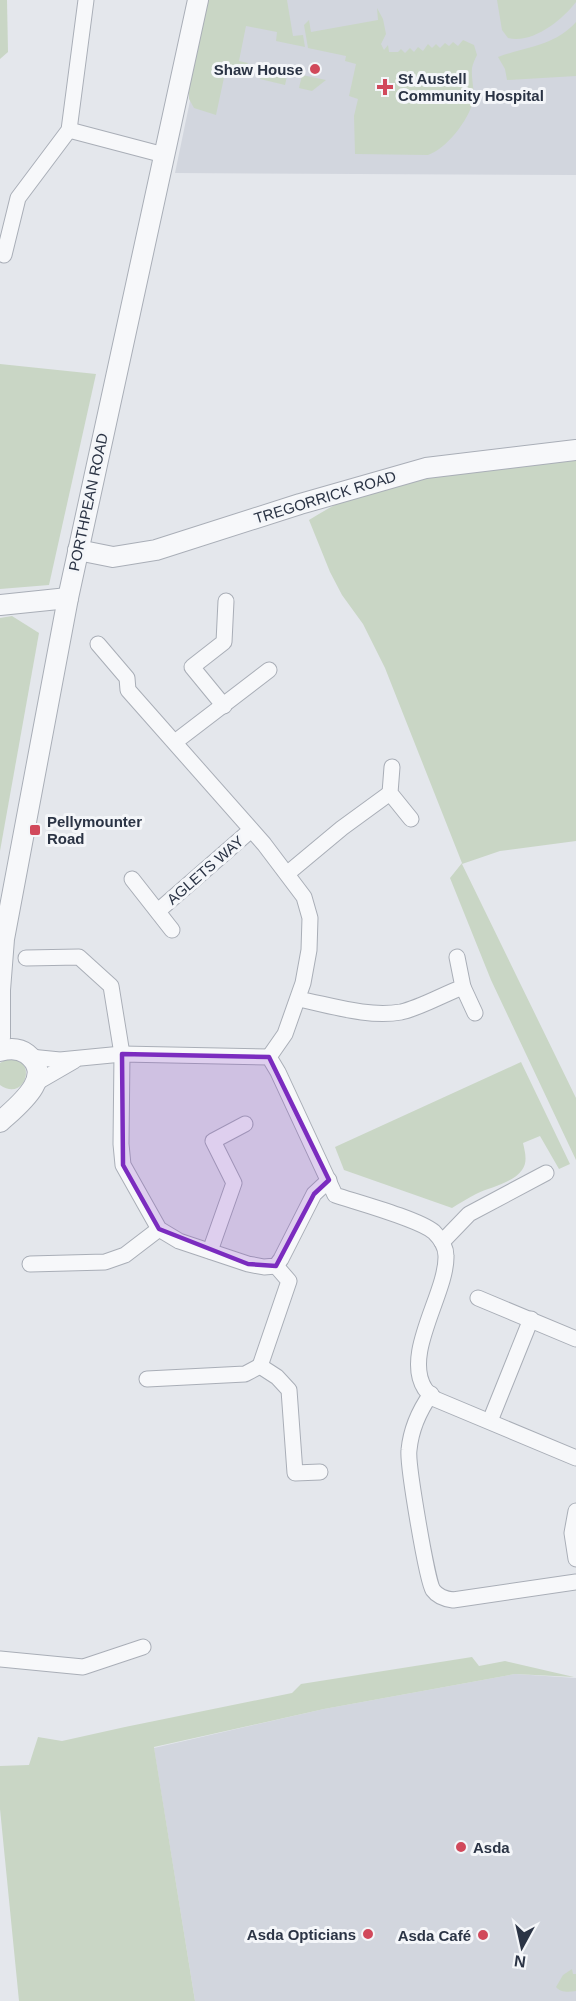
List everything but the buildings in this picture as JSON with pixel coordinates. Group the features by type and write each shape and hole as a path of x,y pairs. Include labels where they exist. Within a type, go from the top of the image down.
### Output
{"street":[{"path":"4,255 18,198 69,130 86,0"},
{"name":"PORTHPEAN ROAD","path":"0,1038 2,1008 0,990 4,939 68,598 198,0"},
{"path":"69,130 165,155"},
{"name":"TREGORRICK ROAD","path":"78,550 113,557 156,550 300,504 426,468 576,450"},
{"path":"0,605 68,598"},
{"path":"224,706 192,667 224,642 226,601"},
{"name":"AGLETS WAY","path":"98,644 127,678 128,690 252,830 288,873 304,897 310,918 309,950 298,999 285,1034 269,1057"},
{"path":"175,742 269,670"},
{"path":"392,767 390,793 411,819"},
{"path":"288,873 342,828 390,793"},
{"name":"AGLETS WAY","path":"158,911 252,830"},
{"name":"AGLETS WAY","path":"132,879 172,930"},
{"path":"26,958 79,957 111,986 122,1054 123,1166 159,1229 179,1241 248,1264 264,1267 276,1266 314,1194 328,1180"},
{"path":"457,957 463,987 475,1012"},
{"path":"298,999 382,1013 402,1012 463,987"},
{"name":"PORTHPEAN ROAD","path":"2,1008 37,1069 32,1089"},
{"path":"0,1051 16,1049 27,1054 76,1059 122,1054 269,1057 335,1195 427,1227 442,1242 446,1255 444,1271 420,1348 419,1370 426,1390 435,1399 576,1458"},
{"path":"0,1097 13,1100 76,1059"},
{"path":"0,1122 32,1089"},
{"path":"210,1251 234,1183 213,1141 245,1125"},
{"path":"442,1242 469,1214 546,1173"},
{"path":"30,1264 105,1262 125,1255 159,1229"},
{"path":"147,1379 244,1374 260,1366 289,1281 276,1266"},
{"path":"478,1298 576,1339"},
{"path":"490,1421 531,1319"},
{"path":"260,1366 277,1377 289,1390 295,1473 320,1472"},
{"path":"430,1394 413,1428 408,1452 432,1588 443,1598 453,1600 576,1582"},
{"path":"576,1511 572,1533 576,1559"},
{"path":"0,1659 83,1667 143,1647"}],"highlighted area":[{"path":"122,1054 269,1057 329,1180 314,1194 276,1266 248,1264 159,1229 123,1165"}],"shaded area":[{"name":"St Austell Community Hospital","path":"211,0 576,0 576,175 175,173"},
{"path":"515,1674 576,1678 576,2001 195,2001 154,1748 324,1709"}],"green space":[{"path":"0,0 7,0 8,52 0,59"},
{"path":"207,0 287,0 293,36 303,35 305,47 276,41 277,32 246,26 239,61 248,63 240,75 225,73 216,115 194,108 189,99 189,87"},
{"path":"497,0 576,0 576,2 546,29 518,39 508,38 502,30"},
{"path":"377,8 383,19 386,34 381,44 384,50 388,45 389,52 398,52 401,49 405,53 410,48 414,52 418,47 423,51 428,44 432,48 436,44 440,48 445,43 449,46 453,42 458,46 463,40 474,45 477,55 472,68 473,101 471,109 462,125 449,140 428,155 355,154 354,116 358,99 349,96 356,64 345,61 346,56 308,48 304,25 309,20 311,32 378,20"},
{"path":"576,22 576,76 507,80 505,69 498,57 549,41 568,30"},
{"path":"262,67 288,72 285,85 260,79"},
{"path":"302,75 326,80 312,91 299,88"},
{"path":"0,364 96,374 49,585 0,589"},
{"path":"576,456 576,841 500,851 462,864 576,1098 576,1160 491,980 450,878 462,863 385,668 363,624 342,595 330,572 309,520 341,502 369,492 427,478"},
{"path":"12,616 39,633 0,851 0,618"},
{"path":"9,1058 18,1060 24,1065 26,1072 22,1085 16,1089 0,1085 0,1063"},
{"path":"521,1062 570,1164 559,1169 540,1136 523,1143 525,1164 518,1174 452,1208 344,1170 335,1147"},
{"path":"472,1657 479,1666 505,1661 574,1677 515,1674 324,1709 154,1747 195,2001 19,2001 0,1809 0,1766 29,1765 38,1737 62,1741 292,1693 301,1684"},
{"path":"572,1969 573,1974 576,1974 576,1991 565,1992 558,1989 556,1987 563,1975"}],"place":[{"name":"Shaw House","path":"315,69"},
{"name":"St Austell Community Hospital","path":"385,87"},
{"name":"Pellymounter Road","path":"35,830"},
{"name":"Asda","path":"461,1847"},
{"name":"Asda Opticians","path":"368,1934"},
{"name":"Asda Café","path":"483,1935"}]}
